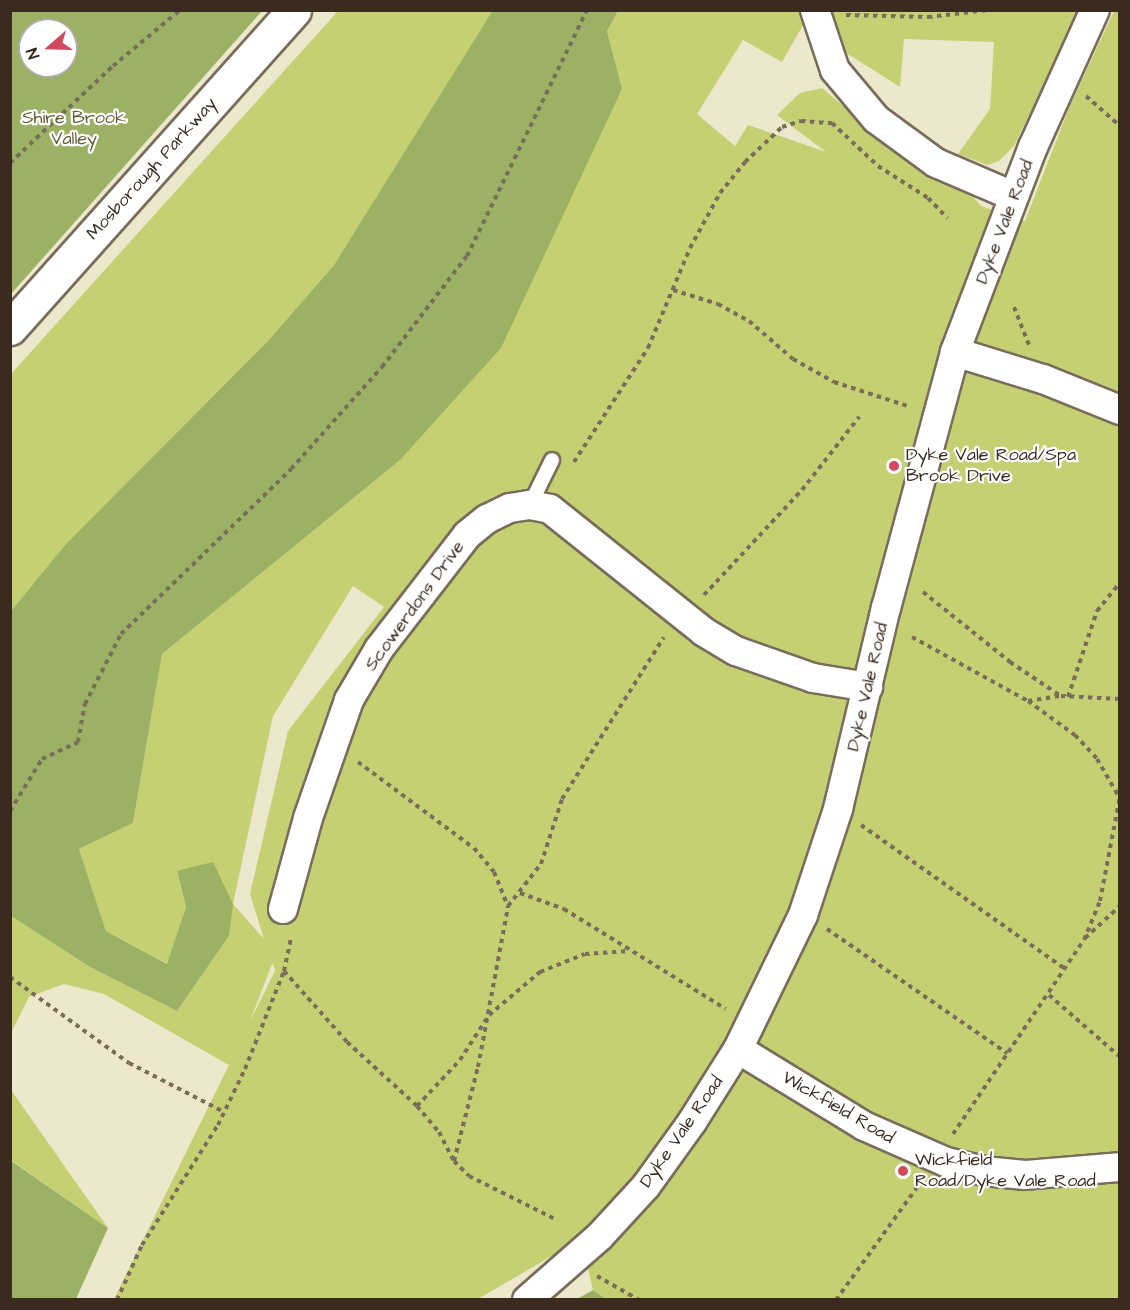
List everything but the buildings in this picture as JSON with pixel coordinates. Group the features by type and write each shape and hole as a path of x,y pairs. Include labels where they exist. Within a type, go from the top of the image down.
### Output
{"highway":[{"name":"Mosborough Parkway","path":"10,328 294,10"}],"street":[{"name":"Dyke Vale Road","path":"527,1299 600,1236 646,1185 738,1049 803,915 838,809 955,352 1013,196 1063,75 1095,10"},
{"path":"815,12 834,70 876,119 936,163 1013,196"},
{"path":"955,352 1043,379 1119,410"},
{"path":"530,505 550,509 579,529 704,632 736,651 813,678 868,687"},
{"name":"Scowerdons Drive","path":"288,919 332,743 349,700 379,649 467,535 487,519 530,505"},
{"name":"Wickfield Road","path":"738,1049 864,1126 937,1159 984,1172 1025,1175 1119,1167"}],"lane":[{"path":"530,505 552,460"}],"path":[{"path":"10,163 113,66 180,10"},
{"path":"10,811 42,759 78,742 85,704 121,634 291,469 382,367 467,256 587,10"},
{"path":"815,12 928,17 989,10"},
{"path":"1063,75 1119,126"},
{"path":"572,464 648,348 690,248 720,194 745,162 782,127 801,121 832,123 878,166 928,198 947,218"},
{"path":"673,290 718,304 749,321 793,359 834,382 922,410"},
{"path":"698,600 802,490 858,417"},
{"path":"1068,697 1097,611 1119,583"},
{"path":"923,592 1011,662 1061,696"},
{"path":"508,906 541,864 562,799 670,629"},
{"path":"912,637 1028,702 1075,735 1097,759 1119,797 1101,901 1084,940"},
{"path":"1028,702 1061,696 1119,699"},
{"path":"332,743 474,848 494,872 508,906 489,1014 454,1161"},
{"path":"838,809 1064,968"},
{"path":"520,893 564,909 629,951 752,1023"},
{"path":"836,1299 937,1159 1084,940 1119,906"},
{"path":"803,915 878,961 1007,1053"},
{"path":"117,1299 142,1245 224,1112 284,971 288,919"},
{"path":"417,1106 460,1060 489,1014 540,972 585,954 629,951"},
{"path":"284,971 347,1042 417,1106 439,1132 454,1161 485,1185 555,1219"},
{"path":"10,977 129,1063 224,1112"},
{"path":"1049,995 1119,1057"},
{"path":"570,1262 639,1299"}],"green space":[{"path":"493,10 618,11 607,31 622,89 501,348 399,461 162,654 133,823 79,849 106,931 167,964 186,907 177,871 213,862 233,904 229,936 177,1011 90,967 11,916 11,611 65,545 267,342 334,265"},
{"name":"Shire Brook Valley","path":"10,11 262,11 11,294"},
{"path":"338,11 493,11 334,265 267,342 65,545 11,611 11,374"},
{"path":"618,11 802,11 803,25 782,62 743,40 697,114 735,146 748,125 826,152 777,115 800,93 822,88 906,159 970,193 981,206 1025,221 1069,108 1114,11 1119,11 1119,1299 606,1299 593,1290 581,1239 478,1299 114,1299 229,1065 104,994 64,984 29,997 12,1031 11,1067 11,916 90,967 177,1011 229,936 177,871 186,907 168,964 106,931 79,849 133,823 162,654 399,461 622,90 607,31","holes":["353,586 384,607 288,731 250,894 264,939 233,904 273,716","272,964 275,971 250,1021"]},
{"path":"828,11 1080,11 1014,146 999,161 987,165 958,154 990,109 994,42 904,39 900,87 840,49"},
{"path":"11,1090 108,1228 11,1160"},
{"path":"10,1160 108,1228 76,1299 11,1299"},
{"path":"593,1290 606,1299 577,1299"}],"place":[{"name":"Dyke Vale Road/Spa Brook Drive","path":"894,466"},
{"name":"Wickfield Road/Dyke Vale Road","path":"903,1171"}]}
